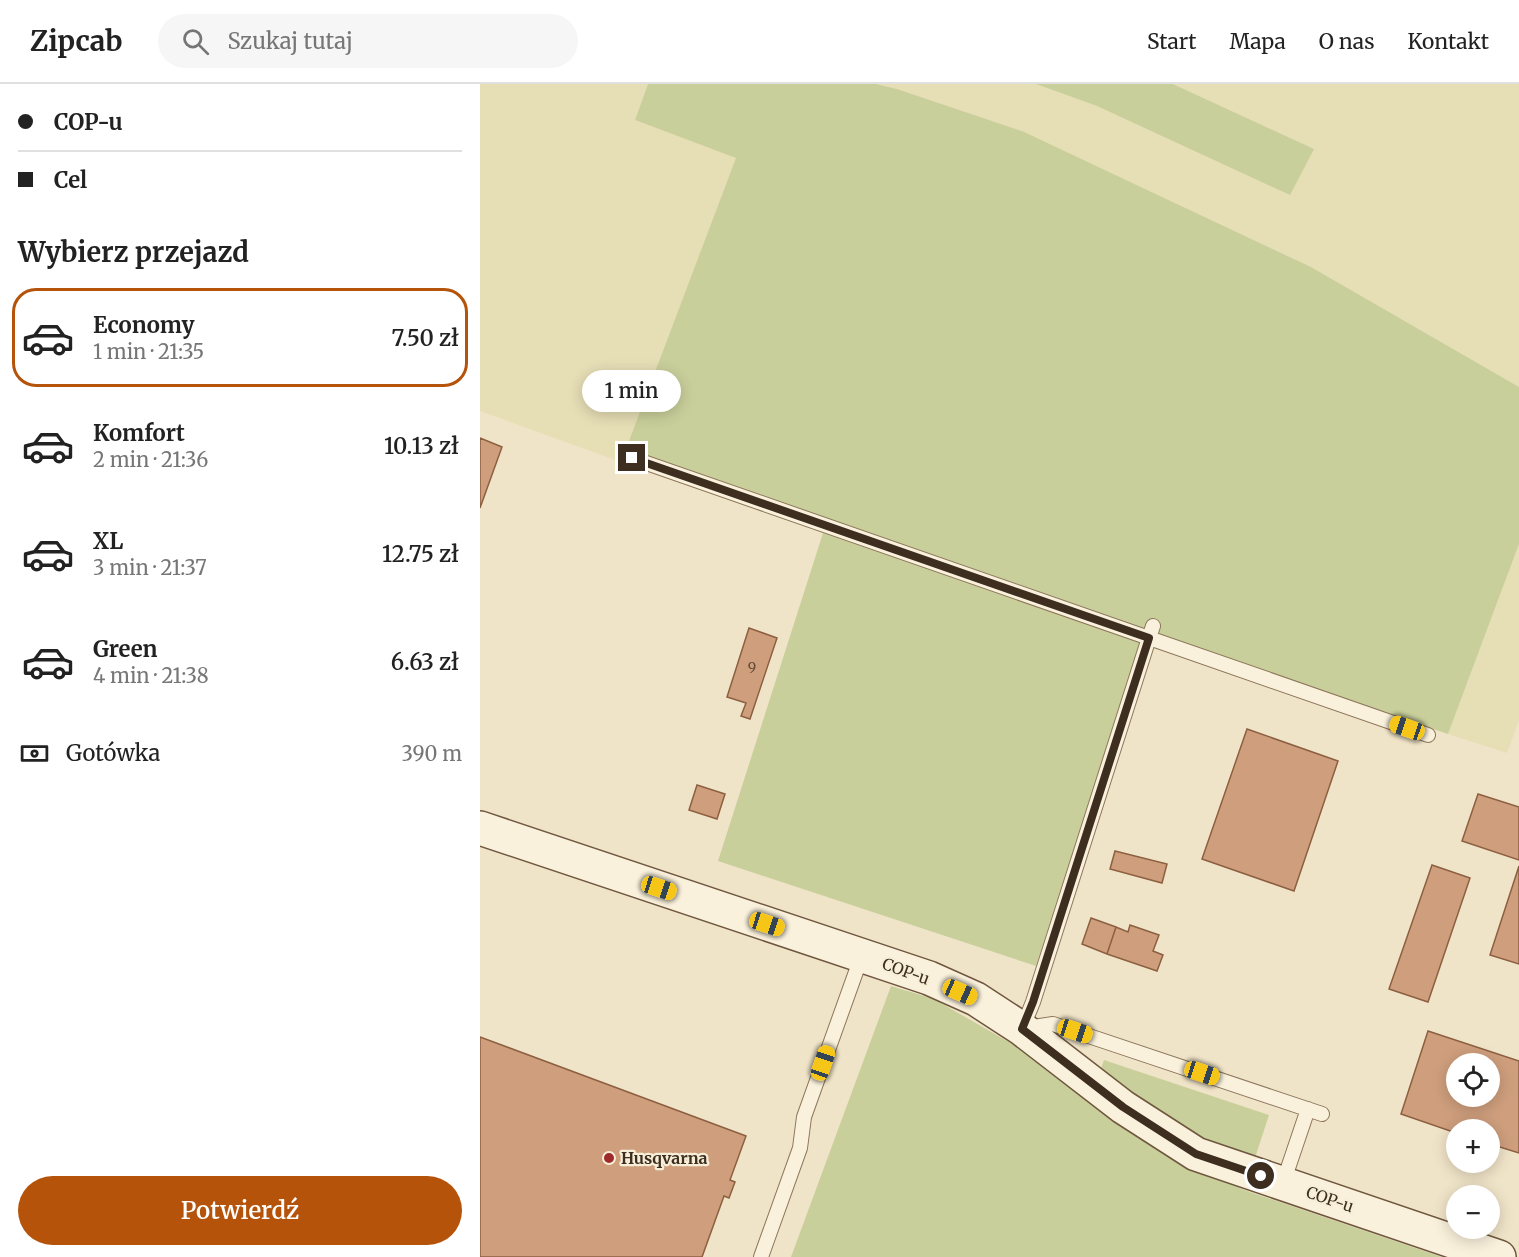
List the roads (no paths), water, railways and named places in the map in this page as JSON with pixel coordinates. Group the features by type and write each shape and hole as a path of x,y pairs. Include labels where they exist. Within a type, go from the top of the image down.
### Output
{"main road":[{"name":"COP-u","path":"480,828 929,978 976,999 1022,1029 1123,1107 1196,1154 1499,1257"}],"lane":[{"path":"632,458 1151,632 1428,735"},
{"path":"1022,1029 1033,1002 1151,632"},
{"path":"761,1257 800,1148 804,1117 862,955"},
{"path":"1022,1029 1053,1024 1322,1114"},
{"path":"1283,1183 1308,1109"}],"place":[{"name":"Husqvarna","path":"609,1158"}]}
